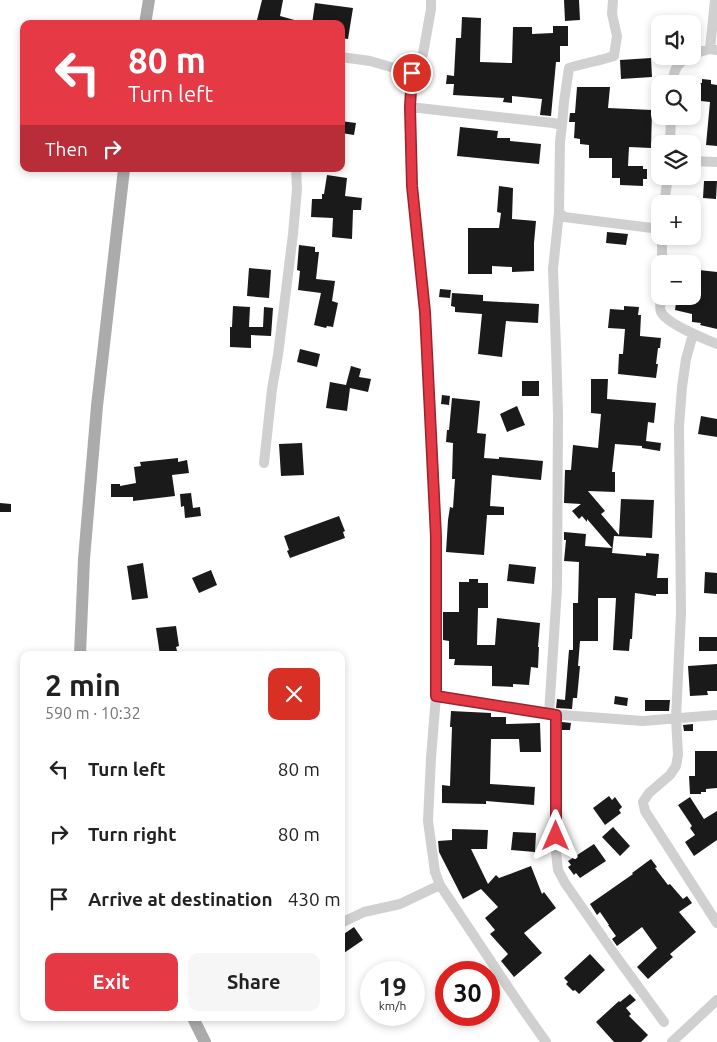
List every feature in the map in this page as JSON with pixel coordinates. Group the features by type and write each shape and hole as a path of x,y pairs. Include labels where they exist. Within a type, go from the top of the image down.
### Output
{"main road":[{"path":"146,20 149,0"},
{"path":"80,651 84,559 97,406 124,172"},
{"path":"195,1021 205,1042"}],"street":[{"path":"431,0 423,54 412,73 410,107 412,186 425,312 436,537 436,696 428,821 435,872 440,885 546,1042"},
{"path":"613,0 612,14 617,36 614,56 569,68 560,142 558,212 553,269 558,414 557,588 552,715 556,852 558,870 565,883 664,1022"},
{"path":"701,52 714,49 715,0"},
{"path":"345,58 370,61 412,73"},
{"path":"410,107 553,123 562,126"},
{"path":"701,161 717,162"},
{"path":"264,463 293,234 296,172"},
{"path":"558,212 564,217 651,228"},
{"path":"660,305 660,311 665,318 693,334 717,344"},
{"path":"693,334 686,359 679,427 681,613 676,718 678,756 676,766 670,775 643,802 645,811 717,924"},
{"path":"436,696 552,715 643,721 717,715"},
{"path":"345,922 364,912 400,904 440,885"},
{"path":"672,1042 717,1000"}],"building":[{"path":"262,0 283,0 280,16 294,20 257,20"},
{"path":"564,0 579,0 580,20 565,21"},
{"path":"315,3 353,8 348,39 345,39 345,20 313,20"},
{"path":"462,17 481,18 480,62 512,63 513,27 532,27 532,34 553,33 553,26 568,26 568,46 560,46 560,62 556,62 551,116 540,115 542,99 512,96 512,103 503,102 504,98 453,95 454,84 446,84 447,75 454,76 456,38 461,38"},
{"path":"651,58 651,77 621,79 620,60"},
{"path":"702,79 711,80 711,84 717,85 717,146 706,145 710,102 701,101"},
{"path":"577,87 610,87 608,108 651,110 651,148 629,147 628,166 643,166 643,169 647,169 647,179 643,179 643,186 620,185 620,178 612,178 612,158 589,158 589,145 580,144 580,139 574,138 575,122 569,122 570,113 575,113"},
{"path":"345,122 356,123 354,135 345,134"},
{"path":"460,127 498,131 497,138 510,138 510,141 541,144 539,164 457,156"},
{"path":"327,175 347,178 345,196 362,198 361,210 353,210 352,239 332,237 333,218 311,217 312,199 322,199"},
{"path":"704,181 717,181 716,199 703,198"},
{"path":"499,186 513,188 512,219 536,221 534,271 512,272 512,267 492,266 492,274 468,274 468,228 499,228 501,213 497,212"},
{"path":"607,232 628,234 626,245 606,243"},
{"path":"299,245 315,247 315,252 319,252 316,279 335,281 332,301 338,303 333,327 327,326 326,328 314,325 321,293 298,290 300,271 297,270"},
{"path":"249,268 271,270 269,298 247,296"},
{"path":"701,270 717,272 717,329 692,322 692,314 675,310 676,305 701,305"},
{"path":"440,289 451,290 450,298 439,297"},
{"path":"452,293 483,295 483,301 539,304 538,323 506,321 502,357 478,354 482,314 455,312 455,307 451,306"},
{"path":"233,306 250,307 249,327 263,327 264,307 273,308 271,336 251,335 251,348 230,347"},
{"path":"624,306 639,307 638,315 641,315 640,336 661,338 656,364 658,364 656,378 618,374 619,354 623,354 625,329 608,328 610,309 624,310"},
{"path":"300,349 320,354 317,367 297,362"},
{"path":"351,366 361,369 359,377 371,379 368,392 350,388 347,411 326,408 330,382 346,385"},
{"path":"591,379 608,379 607,399 656,403 654,423 648,422 646,441 661,443 660,451 642,448 642,446 615,444 612,472 615,472 615,492 588,491 605,511 601,514 619,535 621,499 654,500 652,538 614,536 612,553 646,556 646,553 659,554 657,578 668,578 668,594 656,594 656,596 635,593 632,639 630,639 629,651 613,650 616,598 598,598 598,641 580,641 577,698 573,698 572,709 556,708 557,699 565,700 569,650 573,650 573,603 578,603 579,562 564,561 566,540 564,540 564,532 586,534 585,546 612,548 587,519 587,522 582,516 579,519 572,511 581,504 564,503 565,470 571,470 573,445 598,448 601,414 591,413"},
{"path":"522,381 539,381 539,396 522,396"},
{"path":"442,395 450,396 449,405 441,404"},
{"path":"452,398 480,401 477,433 486,434 484,458 499,459 499,457 543,461 541,480 492,475 490,506 504,507 504,515 487,515 484,555 446,552 448,520 450,507 453,508 455,479 452,479 453,443 446,442"},
{"path":"517,406 525,425 507,432 500,414"},
{"path":"701,416 717,419 717,437 698,434"},
{"path":"302,443 304,475 281,476 279,444"},
{"path":"178,458 178,462 187,460 189,473 172,475 175,496 133,501 133,497 111,497 111,484 120,484 120,486 136,483 134,467 141,466 140,462"},
{"path":"191,493 193,508 200,507 201,516 185,518 184,506 181,507 180,494"},
{"path":"0,503 11,504 11,512 0,512"},
{"path":"339,516 345,531 343,532 345,538 290,558 284,536"},
{"path":"143,563 148,598 132,600 127,566"},
{"path":"509,564 536,567 534,584 507,581"},
{"path":"211,570 217,585 199,593 192,578"},
{"path":"705,572 717,573 717,594 704,593"},
{"path":"469,579 478,579 478,583 488,583 488,608 478,608 477,645 495,645 497,618 540,623 538,668 531,667 529,685 513,684 513,687 492,686 492,666 454,665 455,659 449,659 449,641 443,640 443,612 459,612 459,582 469,582"},
{"path":"176,626 179,646 176,647 177,651 159,651 156,628"},
{"path":"699,637 717,637 717,651 699,651"},
{"path":"717,664 717,691 707,691 708,695 690,696 688,666"},
{"path":"615,696 628,698 627,706 614,704"},
{"path":"645,700 670,700 669,711 645,711"},
{"path":"451,711 491,713 491,717 506,717 506,724 540,723 541,752 520,752 519,739 491,739 490,784 535,787 534,805 486,801 486,804 442,803 442,785 450,786"},
{"path":"562,722 571,723 570,730 562,730"},
{"path":"693,724 693,731 684,731 683,725"},
{"path":"695,751 717,751 717,788 706,789 706,792 701,792 701,794 690,794 689,776 695,776"},
{"path":"609,796 612,800 615,797 622,807 619,810 621,813 605,825 593,808"},
{"path":"690,797 704,819 717,811 717,840 694,856 685,842 695,835 690,828 692,826 678,805"},
{"path":"613,827 630,846 620,856 602,837"},
{"path":"452,829 488,830 487,849 471,849 488,884 496,875 499,878 531,866 542,894 544,892 556,908 524,933 542,953 514,977 501,961 508,954 490,934 495,930 485,918 498,907 481,889 463,899 439,852 438,841 452,840"},
{"path":"513,832 536,833 535,852 511,850"},
{"path":"594,844 606,861 580,878 576,873 574,875 568,867 571,865 568,861"},
{"path":"651,859 657,867 655,868 668,885 670,884 683,899 687,896 692,903 679,912 696,932 670,954 673,957 648,979 637,967 657,948 642,927 617,946 612,939 616,936 609,925 600,912 597,915 590,904"},
{"path":"354,927 363,940 345,952 345,933"},
{"path":"590,954 605,970 579,994 566,984 568,982 564,978"},
{"path":"630,994 636,1000 626,1008 631,1014 629,1016 648,1035 641,1042 614,1042 596,1022 619,1001"}],"route":[{"path":"412,73 410,107 412,186 425,312 436,537 436,696 556,715 556,836"}]}
